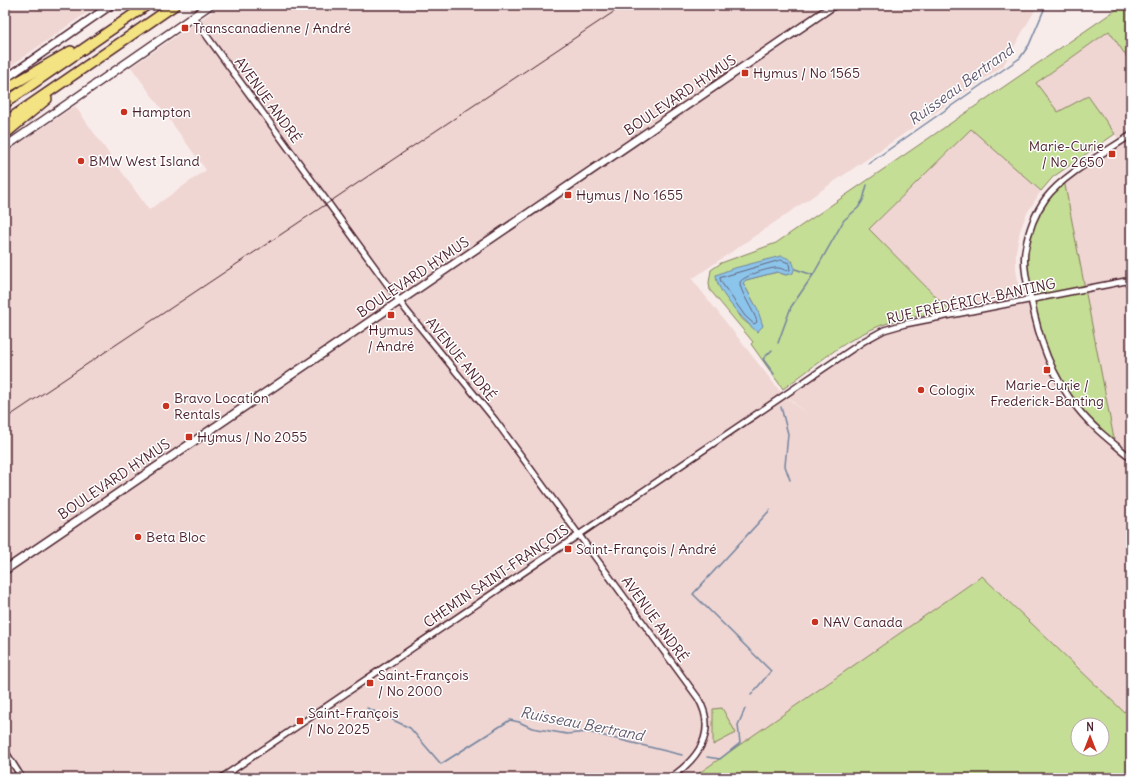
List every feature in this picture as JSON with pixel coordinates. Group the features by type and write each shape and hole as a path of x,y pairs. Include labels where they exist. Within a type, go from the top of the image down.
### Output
{"highway":[{"path":"5,103 147,5"},
{"path":"5,122 175,5"},
{"path":"5,89 128,18"},
{"path":"5,134 98,58"}],"street":[{"path":"5,78 111,5"},
{"path":"5,147 210,5"},
{"name":"BOULEVARD HYMUS","path":"5,570 834,5"},
{"name":"AVENUE ANDRÉ","path":"193,17 400,302 491,415 695,694 702,706 705,719 704,737 699,751 687,766 670,778"},
{"path":"1131,135 1064,180 1046,198 1034,218 1025,252 1025,274 1037,332 1059,383 1078,410 1131,458"},
{"name":"RUE FRÉDÉRICK-BANTING","path":"785,394 864,341 884,330 912,323 1131,280"},
{"name":"CHEMIN SAINT-FRANÇOIS","path":"221,778 785,394"},
{"path":"5,751 22,778"}],"shaded area":[{"path":"5,5 98,5 5,70"},
{"path":"222,5 1038,5 1003,66 692,279 779,390 808,416 785,394 884,330 1031,300 1115,444 1064,180 1121,143 1088,96 1058,113 1036,83 1109,31 1131,63 1131,704 1124,712 982,576 692,778 5,778 5,153 75,106 149,210 206,170 131,67"},
{"path":"971,128 1041,191 1026,215 1020,231 1016,251 1016,269 1021,298 951,312 869,229"}],"green space":[{"path":"1123,5 1131,5 1131,63 1109,31 1036,83 1058,112 1088,96 1115,134 1053,177 1041,191 971,129 869,229 951,312 900,320 870,330 847,342 783,389 751,344 753,342 710,290 709,283 711,270 721,263 776,243","holes":["793,261 786,275 777,272 746,280 743,283 757,308 757,331 742,319 718,284"]},
{"path":"1064,180 1115,444 1078,410 1045,353 1025,274 1028,236 1046,198"},
{"path":"982,576 1124,712 1131,704 1131,778 692,778"},
{"path":"722,708 736,733 713,745 713,709"}],"water":[{"path":"781,256 792,262 794,266 793,273 786,275 777,272 746,280 743,283 757,308 763,326 757,332 726,298 717,282 716,275 731,269"}],"waterway":[{"name":"Ruisseau Bertrand","path":"868,164 1020,58 1029,45 1046,5"},
{"name":"Ruisseau Bertrand","path":"778,343 791,307 813,275 844,220 858,208 863,200 867,185"},
{"path":"795,269 813,275"},
{"name":"Ruisseau Bertrand","path":"772,350 763,359 774,374"},
{"name":"Ruisseau Bertrand","path":"781,407 788,434 785,466 790,480"},
{"name":"Ruisseau Bertrand","path":"751,695 771,671 693,594 770,510"},
{"name":"Ruisseau Bertrand","path":"367,708 410,728 441,764 510,720 532,728 567,734 588,732 682,755"},
{"name":"Ruisseau Bertrand","path":"707,757 720,759 740,743 738,725 745,709"}],"tram line":[{"path":"5,419 624,5"}],"place":[{"name":"Transcanadienne / André","path":"185,28"},
{"name":"Hymus / No 1565","path":"745,73"},
{"name":"Hampton","path":"124,112"},
{"name":"Marie-Curie / No 2650","path":"1112,154"},
{"name":"BMW West Island","path":"81,161"},
{"name":"Hymus / No 1655","path":"568,195"},
{"name":"Hymus / André","path":"391,315"},
{"name":"Marie-Curie / Frederick-Banting","path":"1047,370"},
{"name":"Cologix","path":"921,390"},
{"name":"Bravo Location Rentals","path":"166,406"},
{"name":"Hymus / No 2055","path":"189,437"},
{"name":"Beta Bloc","path":"138,537"},
{"name":"Saint-François / André","path":"568,549"},
{"name":"NAV Canada","path":"815,622"},
{"name":"Saint-François / No 2000","path":"370,683"},
{"name":"Saint-François / No 2025","path":"300,721"}]}
